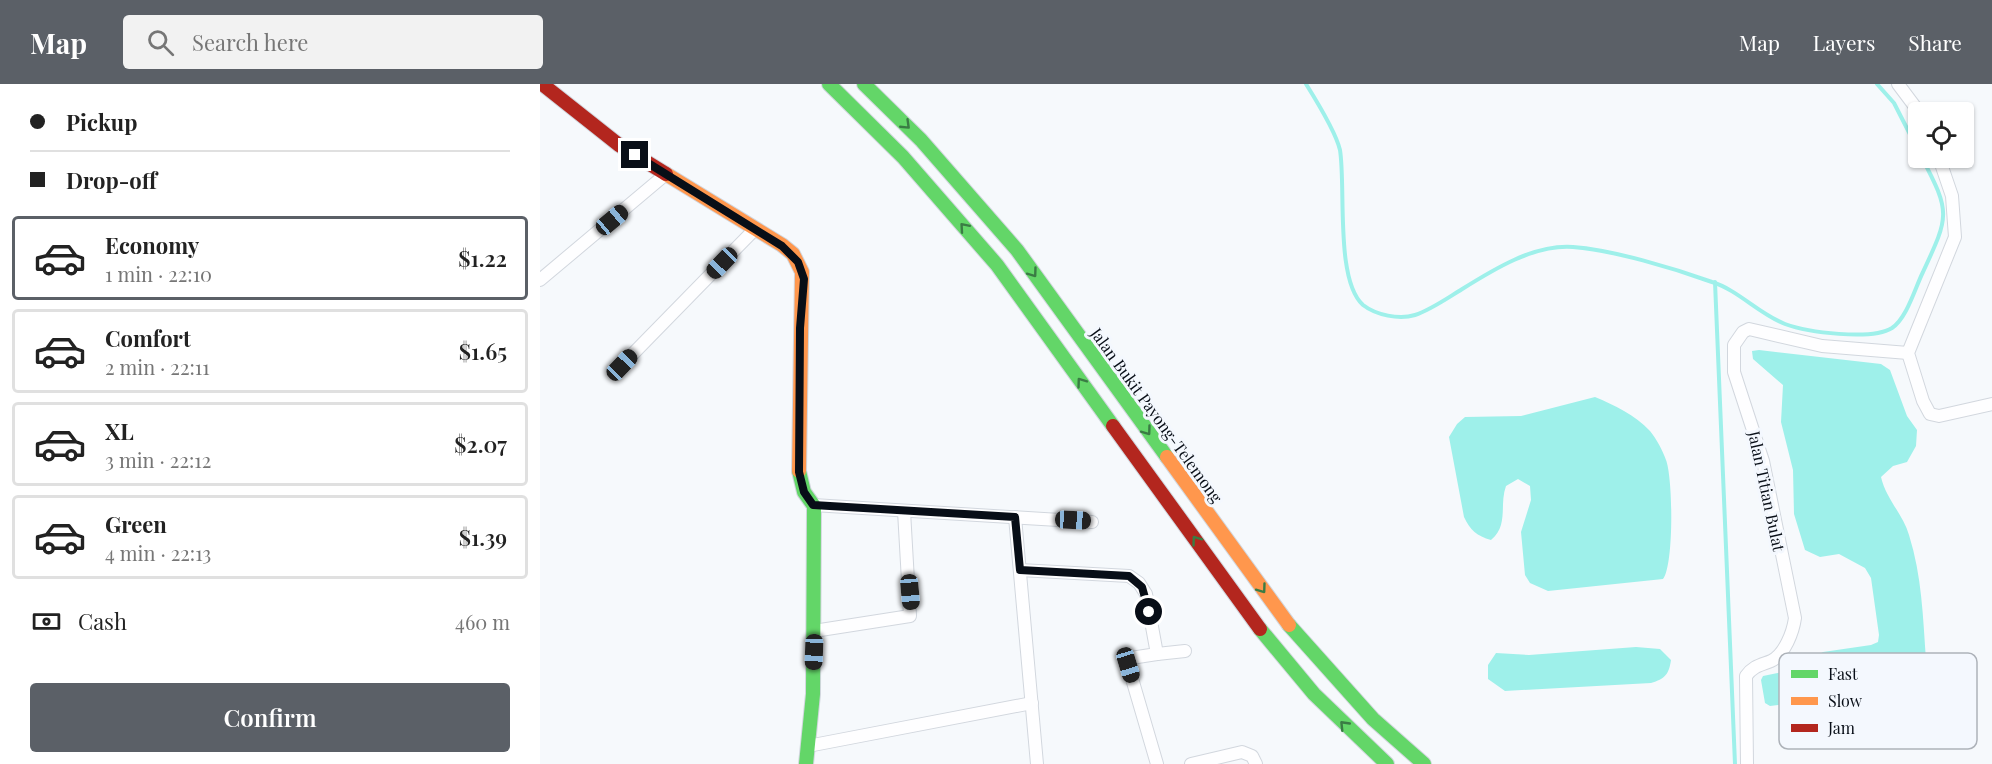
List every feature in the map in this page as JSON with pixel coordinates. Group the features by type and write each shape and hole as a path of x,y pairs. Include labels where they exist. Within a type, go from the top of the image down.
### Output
{"main road":[{"path":"542,84 619,145 793,254 802,272 799,472 804,492 813,505 814,631 806,764"},
{"path":"829,84 903,157 997,265 1262,631 1314,694 1356,737 1387,764"},
{"name":"Jalan Bukit Payong-Telemong","path":"864,84 921,140 1017,250 1282,616 1333,677 1373,719 1424,764"}],"street":[{"path":"1898,84 1912,102"},
{"path":"1943,168 1952,196 1955,237 1908,353 1923,401 1930,414 1939,416 1992,404"},
{"path":"540,280 666,174"},
{"path":"622,365 755,229"},
{"name":"Jalan Titian Bulat","path":"1779,653 1790,636 1795,618 1763,461 1752,421 1736,379 1734,345 1743,332 1749,329 1821,346 1908,353"},
{"path":"813,505 1092,522"},
{"path":"814,631 910,616 903,511"},
{"path":"1015,517 1037,764"},
{"path":"1020,570 1129,576 1136,580 1146,594 1157,654"},
{"path":"1157,764 1128,663 1131,658 1185,651"},
{"name":"Jalan Titian Bulat","path":"1747,764 1746,675 1754,667 1772,661 1779,653"},
{"path":"808,746 1032,704"},
{"path":"1191,764 1242,752 1252,756 1256,764"}],"water":[{"path":"1752,351 1881,364 1890,370 1907,416 1917,430 1916,446 1907,462 1893,466 1881,477 1883,485 1903,520 1913,550 1921,597 1925,653 1821,653 1878,642 1871,578 1865,568 1839,554 1820,557 1805,550 1794,514 1793,470 1781,422 1783,385 1753,359"},
{"path":"1595,397 1624,411 1644,425 1655,437 1665,456 1671,502 1671,540 1667,571 1663,579 1548,591 1530,583 1525,575 1521,532 1531,500 1530,486 1518,479 1506,486 1500,528 1491,540 1482,537 1471,529 1464,517 1449,437 1457,424 1465,417 1521,416"},
{"path":"1636,647 1660,649 1671,660 1666,675 1651,683 1505,691 1488,679 1488,665 1496,653 1529,655"},
{"path":"1779,673 1779,705 1770,706 1765,703 1761,680 1763,676"}],"waterway":[{"path":"1306,84 1330,126 1340,150 1345,255 1354,293 1368,309 1395,317 1415,315 1426,310 1499,267 1528,254 1558,247 1573,247 1643,260 1712,282 1731,291 1775,320 1795,327 1855,335 1882,332 1892,328 1906,310 1942,226 1942,203 1927,168"},
{"path":"1877,84 1894,103 1908,130"},
{"path":"1715,282 1735,764"}],"traffic: fast":[{"path":"829,84 903,157 997,265 1113,426"},
{"path":"864,84 921,140 1017,250 1167,457"},
{"path":"799,471 804,492 814,506 813,694 806,764"},
{"path":"1289,625 1373,719 1424,764"},
{"path":"1260,629 1314,694 1387,764"}],"traffic: slow":[{"path":"666,174 782,245 793,254 802,272 799,471"},
{"path":"1167,457 1289,625"}],"traffic: jam":[{"path":"542,84 619,145 666,174"},
{"path":"1113,426 1260,629"}],"route":[{"path":"635,155 782,246 793,254 798,262 804,279 800,328 799,472 804,492 813,505 1015,517 1020,570 1129,576 1136,580 1146,594 1149,612"}]}
